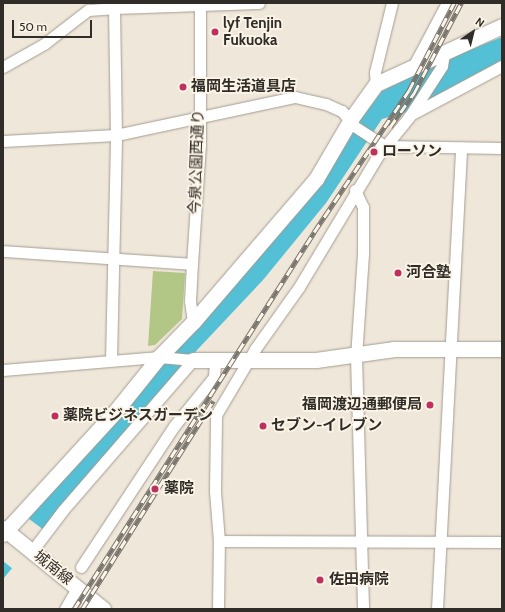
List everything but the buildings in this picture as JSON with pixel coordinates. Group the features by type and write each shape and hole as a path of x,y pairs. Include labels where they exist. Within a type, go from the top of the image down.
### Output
{"street":[{"path":"3,67 44,44 88,7 114,8 200,3 259,3"},
{"name":"今泉公園西通り","path":"193,322 190,301 200,144 200,3"},
{"path":"376,84 375,72 392,3"},
{"path":"414,65 447,3"},
{"path":"110,360 116,135 114,8"},
{"path":"6,531 114,413 316,179 376,84 414,65 444,57 502,26"},
{"path":"218,609 219,541 215,491 216,415 248,361 299,287 355,190 385,146 410,116 444,57"},
{"path":"410,116 502,66"},
{"path":"3,141 116,135 295,98 326,104 342,111 352,122 385,146 502,148"},
{"path":"437,609 461,148"},
{"path":"355,190 362,206 363,246 356,356 363,609"},
{"path":"3,251 192,264"},
{"path":"3,370 110,360 163,357 215,361 316,360 356,356 394,349 502,349"},
{"path":"30,550 192,360"},
{"path":"81,567 174,426 214,377 215,361"},
{"name":"城南線","path":"6,531 77,588 87,604 103,609"},
{"path":"219,541 502,542"},
{"path":"65,609 77,588"}],"green space":[{"path":"153,271 185,273 182,319 155,345 148,346"}],"water":[{"path":"502,37 502,60 404,113 382,119 326,203 263,280 182,366 3,579 3,543 161,364 204,322 382,91 450,58"}],"pier":[{"path":"25,516 44,530 13,569 3,561 3,542"}],"railway":[{"path":"74,609 314,232 409,90 454,3"},
{"path":"390,127 414,93 461,3"},
{"path":"82,609 213,401"}],"place":[{"name":"lyf Tenjin Fukuoka","path":"215,32"},
{"name":"福岡生活道具店","path":"183,87"},
{"name":"ローソン","path":"374,152"},
{"name":"河合塾","path":"398,273"},
{"name":"福岡渡辺通郵便局","path":"430,405"},
{"name":"薬院ビジネスガーデン","path":"55,416"},
{"name":"セブン-イレブン","path":"263,426"},
{"name":"薬院","path":"155,489"},
{"name":"佐田病院","path":"320,580"}]}
